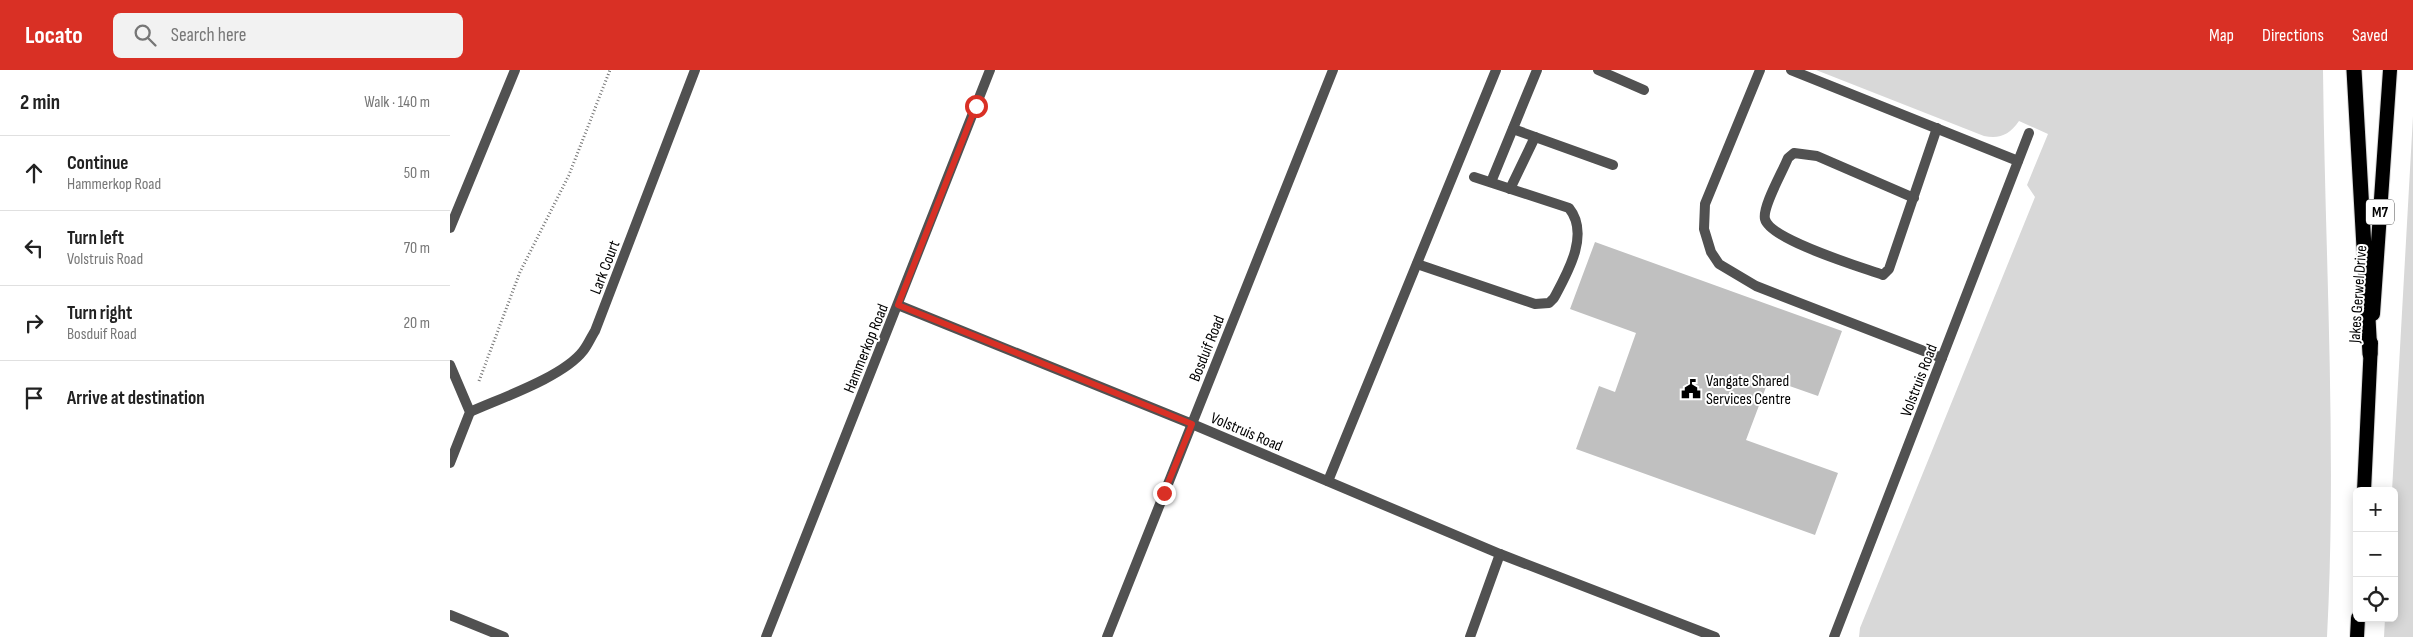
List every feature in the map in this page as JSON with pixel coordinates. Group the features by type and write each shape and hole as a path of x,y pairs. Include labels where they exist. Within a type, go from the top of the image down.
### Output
{"highway":[{"path":"2354,70 2370,354"},
{"name":"Jakes Gerwel Drive","path":"2364,487 2370,354 2390,70"},
{"path":"2357,637 2358,622"}],"street":[{"path":"450,228 515,70"},
{"name":"Lark Court","path":"470,412 553,374 574,361 583,351 598,322 695,70"},
{"name":"Hammerkop Road","path":"766,637 990,70"},
{"name":"Bosduif Road","path":"1107,637 1333,70"},
{"path":"1328,481 1496,70"},
{"path":"1491,182 1537,70"},
{"path":"1598,70 1644,90"},
{"path":"1760,70 1706,204 1704,229 1711,252 1719,264 1756,286 1942,358"},
{"path":"1791,70 2018,161"},
{"path":"1914,198 1817,156 1794,153 1788,158 1766,208 1765,219 1770,227 1786,239 1883,275 1889,269 1914,198 1937,128"},
{"path":"1513,129 1613,165"},
{"name":"Volstruis Road","path":"1834,637 2029,133"},
{"path":"1510,189 1535,138"},
{"path":"1417,264 1535,304 1549,303 1559,290 1577,246 1579,232 1575,215 1569,208 1474,177"},
{"name":"Volstruis Road","path":"898,305 1192,424 1500,554 1715,637"},
{"path":"450,365 470,412 450,463"},
{"path":"1470,637 1500,554"},
{"path":"450,615 504,637"}],"path":[{"path":"470,412 520,272 568,175 610,70"}],"shaded area":[{"path":"1816,70 2323,70 2331,424 2330,566 2327,637 1859,637 1860,628 2035,197 2027,185 2048,134 2019,121 2012,130 2004,135 1995,137 1984,136"},
{"path":"2413,116 2413,637 2384,637 2385,622 2398,622 2398,487 2392,487"}],"building":[{"name":"Vangate Shared Services Centre","path":"1595,242 1842,331 1818,396 1769,379 1746,440 1838,473 1815,535 1576,449 1599,386 1615,392 1636,333 1570,309"}],"place":[{"name":"Vangate Shared Services Centre","path":"1691,389"}],"route":[{"path":"976,106 898,305 1192,424 1164,493"}]}
